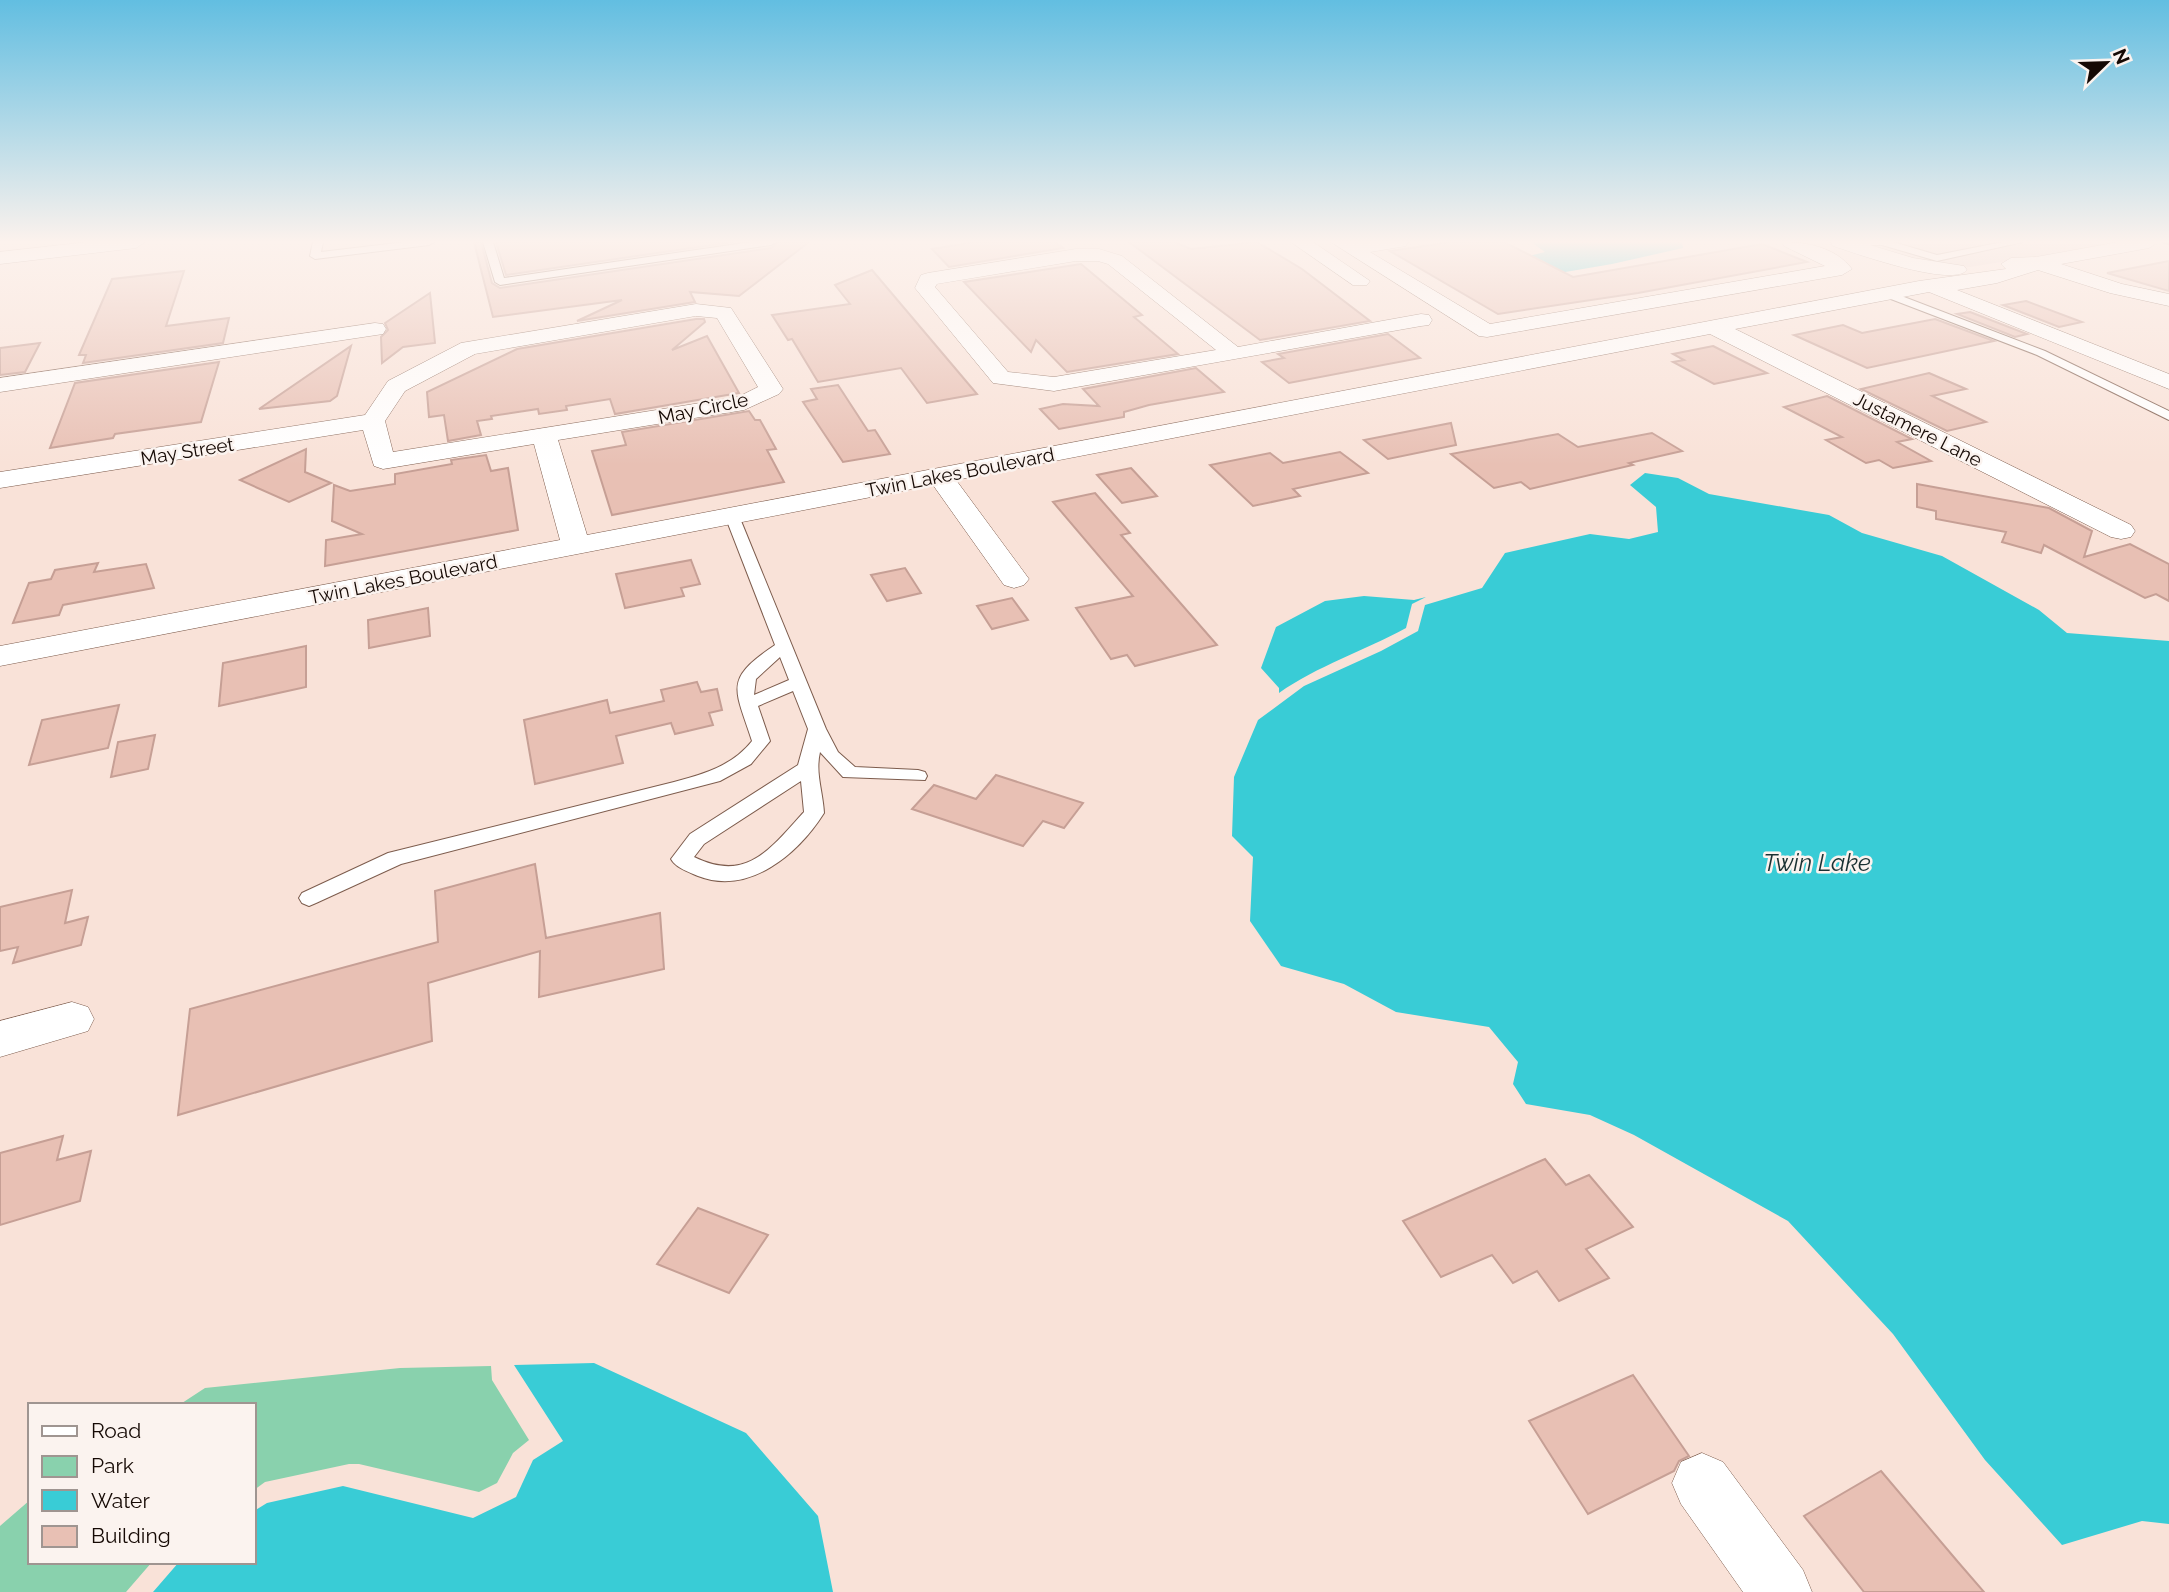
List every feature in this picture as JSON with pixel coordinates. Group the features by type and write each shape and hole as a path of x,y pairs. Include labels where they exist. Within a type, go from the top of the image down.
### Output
{"street":[{"name":"May Circle","path":"658,316 469,348 396,386 373,421 383,461 744,403 771,389 727,316"},
{"path":"949,316 1001,378 1054,384 1421,320"},
{"path":"1186,316 1234,354"},
{"path":"1415,316 1444,334"},
{"path":"1463,316 1487,331 1571,316"},
{"name":"Twin Lakes Boulevard","path":"0,656 1775,316"},
{"path":"2009,316 2169,382"},
{"name":"Justamere Lane","path":"1716,328 2121,531"},
{"path":"0,385 375,330"},
{"path":"1478,354 1500,368"},
{"name":"May Street","path":"0,480 373,421"},
{"path":"544,436 576,546"},
{"path":"939,475 1014,579"},
{"path":"0,1039 72,1019"},
{"path":"1702,1483 1781,1592"}],"lane":[{"path":"1945,316 2041,353 2169,416"},
{"path":"732,516 817,729 831,755 850,773 918,776"},
{"path":"309,898 395,858 720,775 749,759 761,741 743,691 748,675 760,662 784,647"},
{"path":"748,704 798,682"},
{"path":"807,768 697,839 681,859 701,869 726,876 755,868 768,860 814,813 813,792 807,768 817,729"}],"green space":[{"path":"491,1366 492,1380 529,1440 513,1453 497,1483 479,1492 359,1464 349,1464 265,1482 256,1489 256,1403 182,1403 205,1388 400,1368"},
{"path":"28,1502 28,1564 150,1564 126,1592 0,1592 0,1526"}],"water":[{"name":"Twin Lake","path":"1645,473 1678,478 1709,494 1829,515 1862,533 1942,556 2039,610 2067,633 2169,641 2169,1524 2142,1521 2062,1545 1985,1460 1893,1334 1788,1221 1634,1135 1590,1115 1526,1104 1513,1084 1518,1062 1489,1027 1396,1012 1344,984 1281,966 1250,921 1253,857 1232,836 1234,777 1258,720 1304,686 1418,631 1425,605 1482,588 1505,553 1590,534 1629,539 1658,532 1656,507 1630,485"},
{"path":"1364,596 1414,600 1426,597 1412,604 1406,628 1309,675 1279,693 1279,688 1261,668 1276,627 1325,601"},
{"path":"594,1363 746,1433 818,1516 833,1592 153,1592 177,1564 256,1564 256,1510 267,1503 343,1486 473,1518 516,1497 533,1460 563,1441 514,1365"}],"building":[{"path":"96,316 169,316 166,326 229,318 223,343 83,363 86,355 79,355"},
{"path":"395,316 432,316 435,343 403,347 382,363 381,337 388,330 385,323"},
{"path":"587,316 606,316 577,321"},
{"path":"773,316 911,316 977,394 927,403 901,368 818,382 792,339 788,340"},
{"path":"997,316 1137,316 1134,317 1178,354 1067,372 1036,340 1031,352"},
{"path":"1228,316 1364,316 1370,321 1260,340"},
{"path":"1963,316 1981,316 2027,334 2015,337"},
{"path":"2032,316 2067,316 2082,322 2059,327"},
{"path":"704,319 705,322 672,350 707,336 739,393 615,414 610,399 566,406 567,410 539,414 538,409 491,416 492,419 477,421 481,435 448,441 444,415 429,417 427,392 517,349"},
{"path":"1935,319 1994,341 1867,368 1794,335 1843,325 1862,333"},
{"path":"1388,334 1420,358 1289,383 1262,362 1284,358 1278,354"},
{"path":"40,343 25,372 0,375 0,348"},
{"path":"351,346 337,396 330,401 259,409"},
{"path":"1713,346 1767,373 1714,384 1673,362 1684,360 1673,354"},
{"path":"219,362 201,422 115,434 113,438 50,448 75,383"},
{"path":"1196,368 1224,392 1149,405 1124,412 1124,417 1059,429 1040,409 1063,404 1099,406 1083,389"},
{"path":"1929,373 1966,389 1932,396 1986,422 1947,431 1861,389"},
{"path":"838,385 868,431 875,430 890,454 843,462 803,402 817,399 811,389"},
{"path":"1827,396 1912,439 1897,442 1931,461 1893,468 1879,460 1866,463 1826,440 1842,437 1784,407"},
{"path":"749,411 755,420 760,420 776,449 767,450 784,482 612,515 592,451 626,445 622,432"},
{"path":"1451,423 1456,445 1388,459 1364,440"},
{"path":"1652,433 1682,451 1530,489 1521,482 1494,488 1451,454 1558,434 1578,447"},
{"path":"306,449 305,472 331,483 289,502 240,480"},
{"path":"1340,452 1368,473 1293,489 1300,496 1253,506 1210,465 1270,453 1283,463"},
{"path":"486,455 491,471 508,468 518,530 325,566 326,540 362,534 332,521 334,485 350,491 395,484 395,474 452,464 451,460"},
{"path":"1131,468 1157,496 1122,503 1097,475"},
{"path":"1917,484 2049,508 2092,531 2084,557 2130,544 2169,564 2169,601 2156,594 2145,598 2044,545 2041,553 2002,542 2006,532 1936,519 1936,511 1917,507"},
{"path":"1095,493 1130,533 1121,535 1217,645 1135,666 1127,655 1111,659 1076,608 1133,596 1053,502"},
{"path":"691,560 700,584 681,588 684,596 625,608 616,574"},
{"path":"98,563 94,572 146,564 154,588 63,605 59,615 13,623 29,583 51,579 55,570"},
{"path":"905,568 921,593 887,601 871,575"},
{"path":"1012,598 1028,620 992,629 977,606"},
{"path":"428,608 430,636 369,648 368,620"},
{"path":"306,646 306,687 219,706 223,663"},
{"path":"697,682 701,692 717,689 722,710 709,713 713,725 675,734 671,723 616,736 623,763 535,784 524,720 607,700 610,713 664,701 661,690"},
{"path":"119,705 108,748 29,765 42,720"},
{"path":"155,735 148,769 111,777 118,742"},
{"path":"996,775 1083,803 1064,828 1043,821 1023,846 912,809 934,785 976,799"},
{"path":"535,864 546,938 660,913 664,969 539,997 540,951 428,983 432,1041 178,1115 190,1009 438,942 435,891"},
{"path":"72,890 65,923 88,917 81,945 13,963 18,947 0,951 0,907"},
{"path":"63,1136 57,1160 91,1151 80,1201 0,1225 0,1153"},
{"path":"1545,1159 1566,1185 1589,1175 1633,1227 1586,1249 1609,1278 1559,1301 1537,1271 1513,1283 1492,1255 1441,1277 1403,1221"},
{"path":"698,1208 768,1235 729,1293 657,1264"},
{"path":"1633,1375 1689,1456 1679,1461 1674,1471 1588,1514 1529,1421"},
{"path":"1881,1471 1984,1592 1864,1592 1804,1516"}]}
